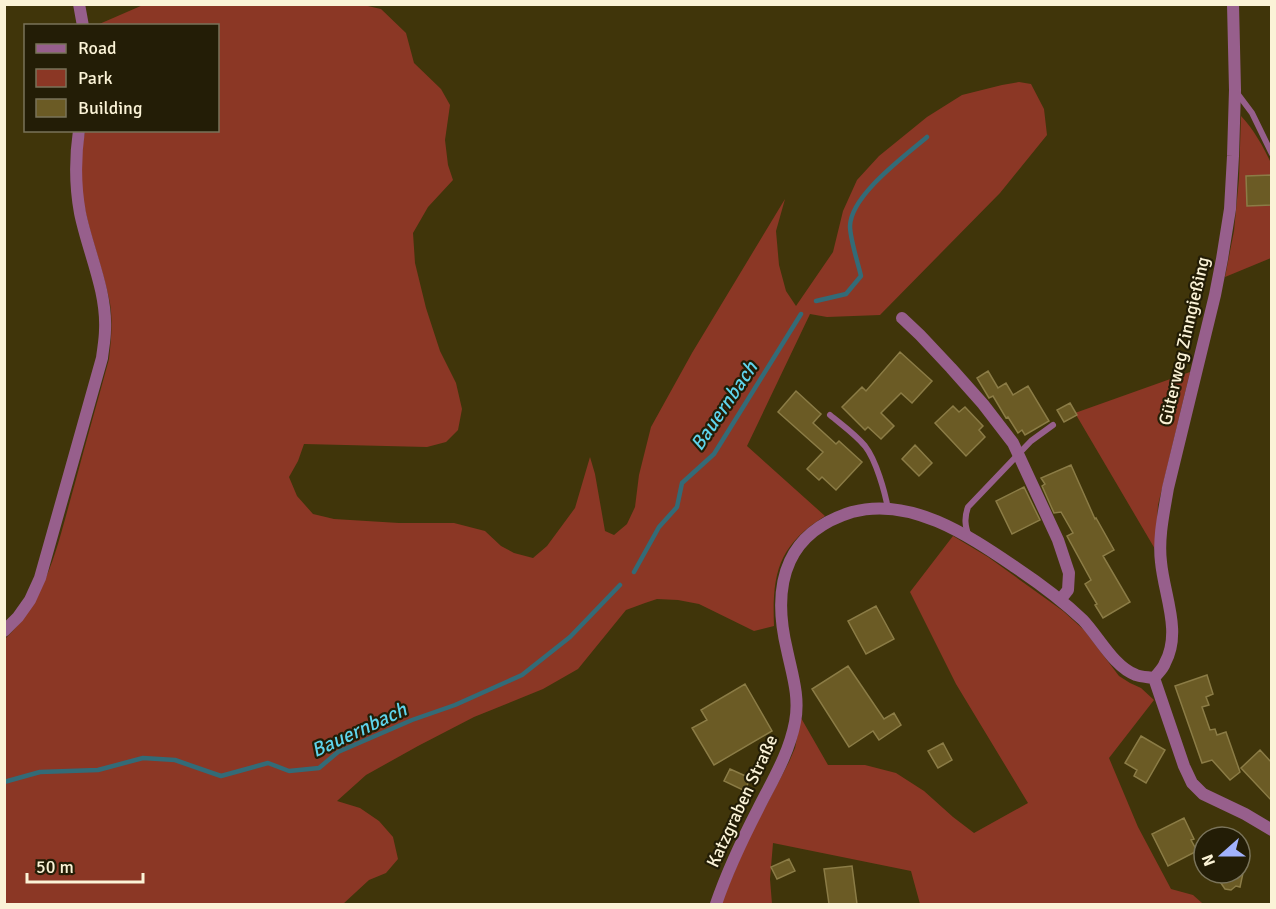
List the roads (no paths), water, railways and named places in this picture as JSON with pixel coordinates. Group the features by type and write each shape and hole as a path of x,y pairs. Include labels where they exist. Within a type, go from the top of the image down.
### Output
{"street":[{"path":"79,4 83,24"},
{"name":"Güterweg Zinngießing","path":"1154,678 1165,665 1172,649 1173,634 1161,561 1162,520 1222,259 1230,209 1235,90 1233,4"},
{"path":"4,631 30,600 40,578 102,358 105,329 103,305 80,212 76,183 79,132"},
{"path":"902,318 983,404 1013,443 1058,540 1069,573 1068,590 1060,600"},
{"name":"Katzgraben Straße","path":"716,904 741,841 781,767 793,733 797,702 783,632 781,606 783,585 790,562 799,546 810,534 826,523 844,515 879,508 925,517 954,529 998,555 1060,600 1084,622 1125,670 1137,676 1154,678"},
{"path":"1154,678 1192,783 1203,794 1272,830"}],"lane":[{"path":"1235,90 1251,113 1272,154"},
{"path":"830,415 867,448 885,494 888,509"},
{"path":"969,537 965,516 968,507 1031,441 1053,425"}],"waterway":[{"name":"Bauernbach","path":"816,301 846,294 861,276 850,231 853,214 869,189 893,165 927,137"},
{"name":"Bauernbach","path":"634,572 659,527 677,507 682,483 714,454 801,314"},
{"name":"Bauernbach","path":"4,782 40,772 98,770 143,758 175,760 221,776 268,763 289,771 319,768 338,752 412,720 455,705 522,675 570,637 620,585"}]}
